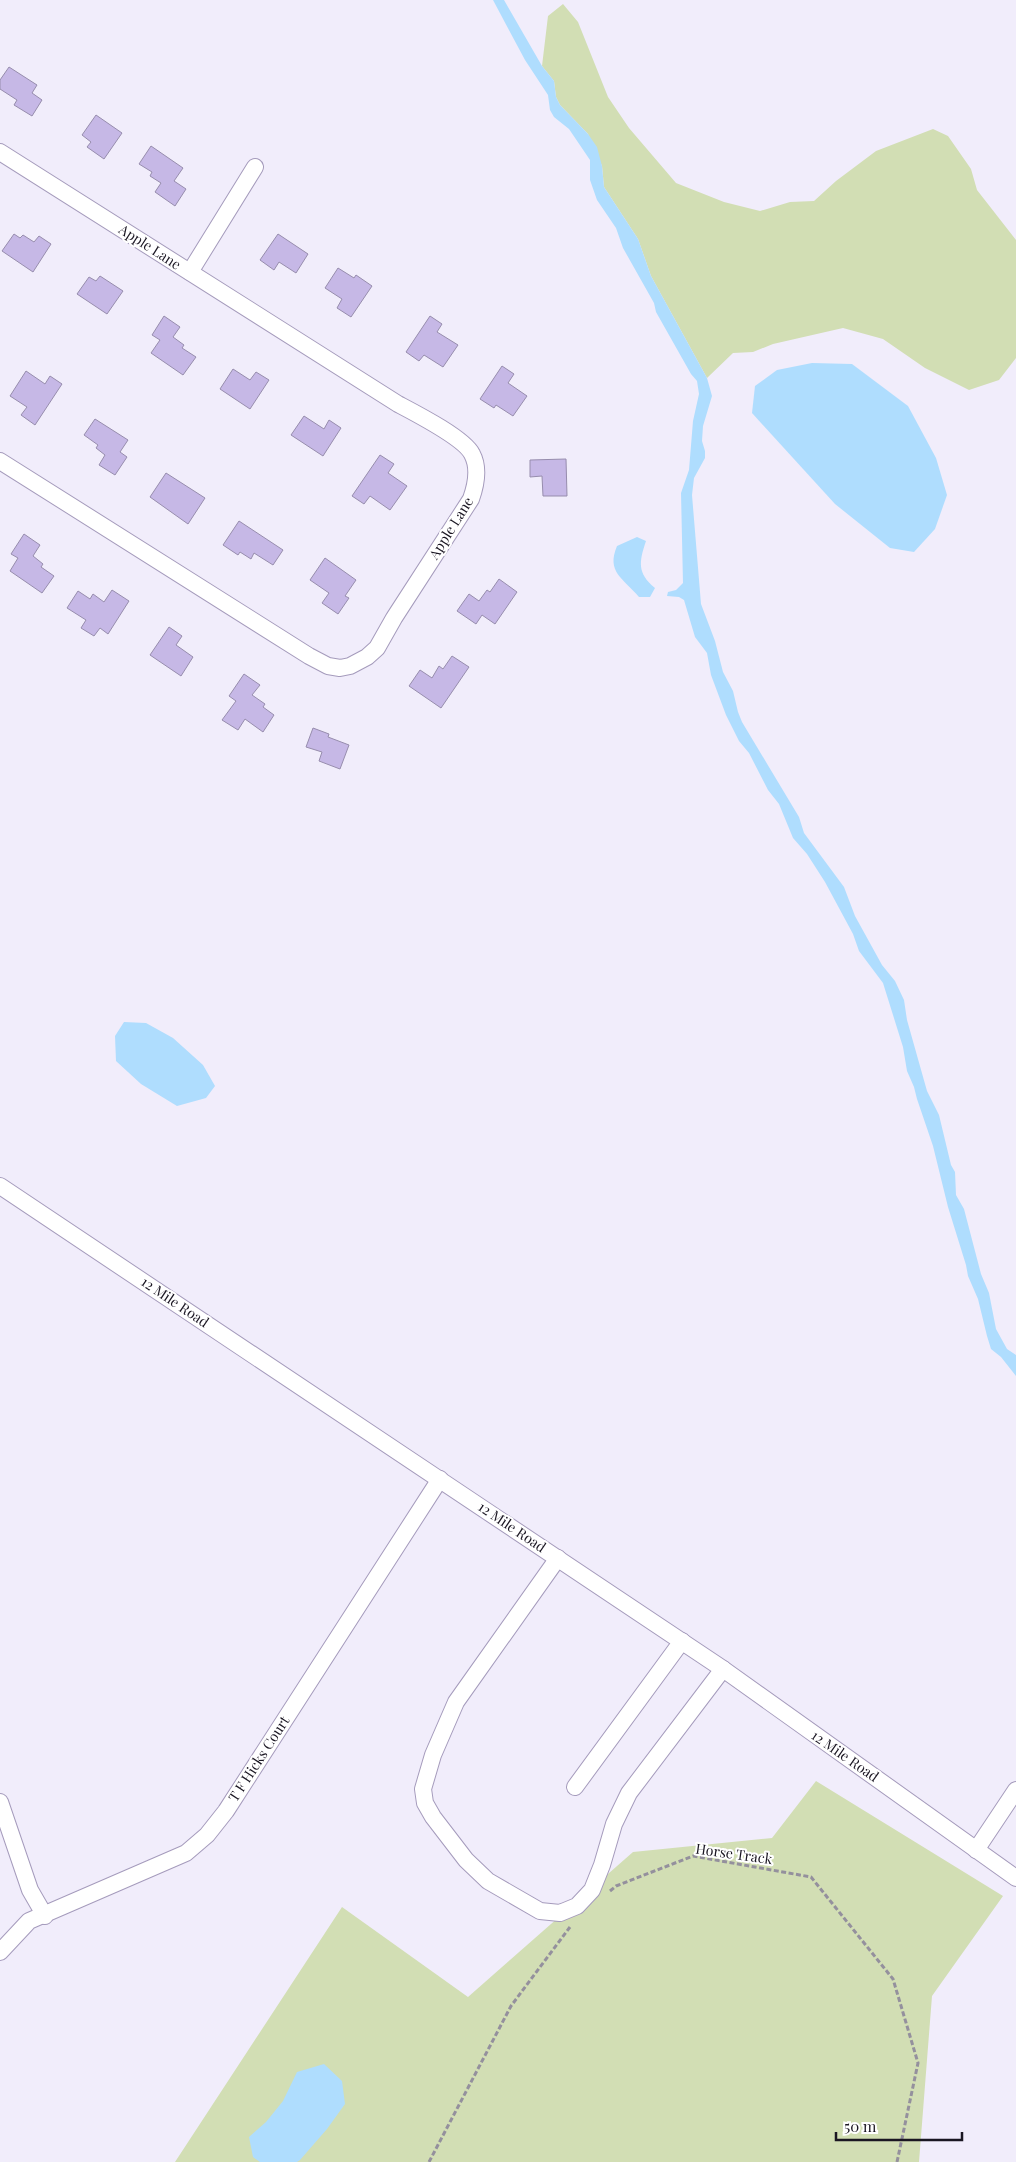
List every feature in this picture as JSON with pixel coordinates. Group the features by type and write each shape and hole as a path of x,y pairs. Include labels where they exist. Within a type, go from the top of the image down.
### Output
{"street":[{"name":"Apple Lane","path":"0,152 398,404 442,428 472,453 476,488 471,499 394,618 377,648 350,666 340,668 328,666 0,461"},
{"path":"190,272 255,167"},
{"name":"12 Mile Road","path":"0,1186 682,1641 1016,1878"},
{"name":"T F Hicks Court","path":"0,1952 29,1921 45,1916 186,1853 207,1835 250,1775 440,1479"},
{"path":"558,1558 456,1702 432,1756 422,1789 425,1803 433,1817 466,1860 488,1881 540,1911 560,1913 577,1906 592,1890 602,1865 614,1824 628,1793 723,1669"},
{"path":"575,1787 682,1641"},
{"path":"976,1850 1016,1790"},
{"path":"0,1802 30,1890 45,1916"}],"path":[{"name":"Horse Track","path":"609,1892 616,1886 693,1856 811,1877 893,1979 918,2063 897,2162"},
{"path":"429,2162 511,2006 572,1924"}],"green space":[{"path":"563,4 578,22 608,97 629,128 676,183 724,202 760,211 790,202 814,201 836,181 876,151 933,129 948,136 971,169 977,190 1016,240 1016,358 999,380 969,390 925,368 883,339 843,328 773,344 753,352 733,353 707,378 651,276 638,239 604,187 602,166 588,134 560,105 556,97 554,81 542,66 548,16"},
{"path":"816,1781 1003,1896 932,1996 919,2162 175,2162 342,1907 468,1997 633,1852 772,1838"}],"water":[{"path":"493,0 504,0 542,66 554,81 556,97 560,105 588,134 597,147 602,166 604,187 638,239 651,276 707,378 712,396 703,426 702,441 705,458 694,478 692,495 701,604 715,641 723,672 733,691 742,722 799,817 804,833 844,887 855,916 882,965 895,981 904,1000 907,1020 927,1091 939,1115 951,1165 955,1172 956,1195 964,1209 981,1274 989,1293 996,1329 1007,1349 1016,1355 1016,1376 1001,1357 991,1349 978,1299 968,1276 948,1207 933,1146 907,1071 903,1047 883,983 859,951 853,934 825,882 807,854 793,838 779,804 768,790 749,753 739,741 726,715 711,675 707,653 695,637 684,600 679,597 667,596 668,592 676,590 683,583 681,493 689,470 693,421 699,394 697,381 691,374 656,312 654,303 623,248 616,228 597,200 590,180 590,160 569,129 554,117 550,110 548,95 525,60"},
{"path":"812,363 852,364 908,406 936,458 947,495 935,529 914,552 890,548 835,504 752,413 755,386 777,370"},
{"path":"637,537 646,541 641,567 649,583 655,588 650,597 639,597 615,569 614,555 617,546"},
{"path":"124,1022 146,1023 173,1038 203,1065 215,1086 206,1098 177,1106 141,1084 116,1061 115,1036"},
{"path":"324,2064 342,2081 345,2104 327,2129 300,2160 297,2162 260,2162 253,2157 249,2137 266,2122 283,2101 297,2072"}],"building":[{"path":"9,67 37,85 32,93 42,100 32,116 14,105 17,100 0,89 0,80"},
{"path":"96,115 122,133 104,159 87,147 91,142 82,135"},
{"path":"151,146 183,168 174,181 186,189 175,206 155,192 161,183 150,176 152,172 139,164"},
{"path":"14,234 20,238 23,235 34,242 39,236 51,244 33,272 2,251"},
{"path":"278,234 308,254 296,273 279,262 274,270 260,260"},
{"path":"338,268 354,278 356,275 372,286 351,317 337,308 342,299 325,288"},
{"path":"100,276 123,291 107,314 77,294 89,277 96,281"},
{"path":"164,316 180,327 173,337 184,345 182,348 196,357 183,375 151,353 160,340 152,335"},
{"path":"430,316 442,324 437,332 458,345 443,367 424,355 419,361 406,352"},
{"path":"502,366 514,374 508,383 527,396 513,416 496,405 494,408 480,399"},
{"path":"233,369 250,380 256,372 269,380 250,409 220,389"},
{"path":"26,371 45,384 50,376 62,384 35,425 21,415 27,407 10,396"},
{"path":"304,416 324,429 329,420 341,428 323,456 291,435"},
{"path":"95,419 128,440 120,452 127,457 115,475 99,465 105,455 96,448 98,445 84,435"},
{"path":"380,455 394,464 388,473 407,486 390,510 370,496 364,504 352,496"},
{"path":"566,459 567,496 543,496 542,476 530,477 530,460"},
{"path":"166,473 205,498 188,524 150,497"},
{"path":"239,521 283,550 273,565 254,553 251,559 240,552 238,555 223,545"},
{"path":"24,534 40,545 33,556 43,564 41,567 54,576 42,593 10,571 18,558 11,554"},
{"path":"325,558 356,580 345,596 349,598 338,614 322,603 329,593 310,580"},
{"path":"499,579 517,592 495,624 482,615 476,624 457,611 469,594 479,601 487,590 490,592"},
{"path":"112,590 129,601 108,634 100,628 94,636 81,628 86,620 67,608 78,591 90,599 93,594 104,602"},
{"path":"169,627 182,636 176,645 193,657 181,676 150,655"},
{"path":"452,656 469,667 441,708 409,686 420,670 432,678 439,666 443,669"},
{"path":"244,674 260,685 252,695 265,704 263,707 274,715 263,732 245,719 238,730 222,720 236,701 229,696"},
{"path":"313,728 329,734 328,737 349,745 340,769 319,761 322,752 306,747"}]}
